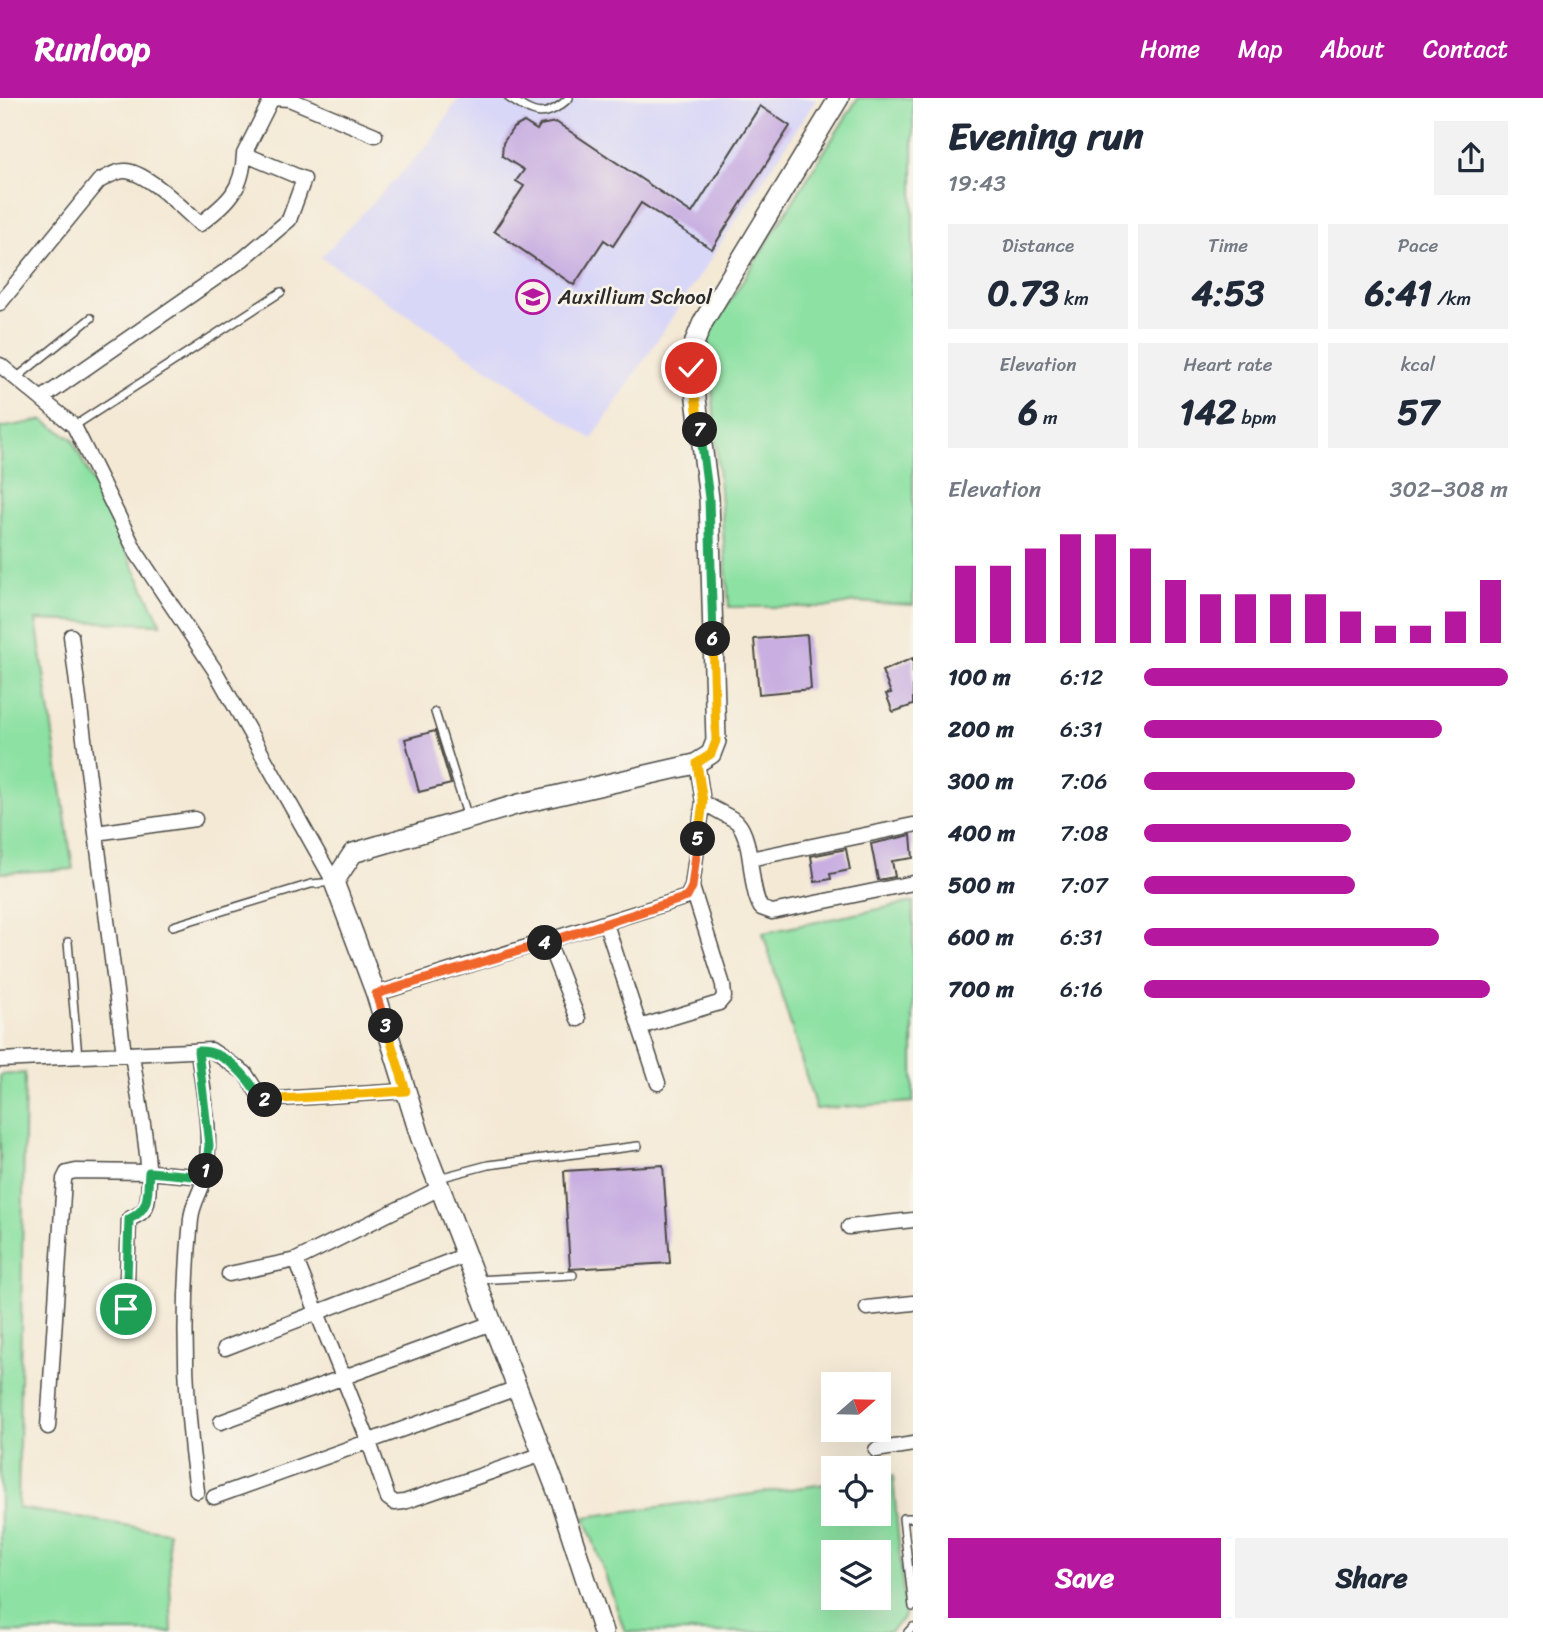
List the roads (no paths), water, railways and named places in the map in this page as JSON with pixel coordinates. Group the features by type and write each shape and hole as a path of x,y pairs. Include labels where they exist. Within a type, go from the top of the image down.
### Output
{"street":[{"path":"0,303 99,181 113,174 126,171 148,181 200,224 237,191 244,154 272,98 289,99 375,135"},
{"path":"334,882 353,853 519,804 697,763 711,754 716,741 709,498 691,368 695,341 702,322 839,98"},
{"path":"41,399 243,259 289,220 304,179 244,154"},
{"path":"0,366 74,426 136,552 214,669 334,882 376,994 438,1183 557,1491 603,1632"},
{"path":"71,636 128,1054 149,1172 146,1207 129,1219 126,1309"},
{"path":"376,994 687,897 692,887 703,802 697,763"},
{"path":"703,802 717,813 737,822 745,839 755,898 761,908 772,912 913,883"},
{"path":"96,833 195,819"},
{"path":"750,859 913,825"},
{"path":"640,1027 719,1003 724,997 723,985 692,887"},
{"path":"606,924 658,1083"},
{"path":"548,942 579,1019"},
{"path":"0,1060 211,1050 245,1073 262,1100 406,1091"},
{"path":"197,1491 189,1434 185,1333 191,1215 205,1177 209,1145 198,1051"},
{"path":"48,1427 64,1180 67,1173 149,1172 205,1177"},
{"path":"229,1274 296,1260 438,1183"},
{"path":"849,1227 913,1220"},
{"path":"225,1348 466,1255"},
{"path":"296,1260 369,1442 388,1498 395,1503 543,1454"},
{"path":"867,1308 913,1303"},
{"path":"221,1422 492,1323"},
{"path":"215,1497 517,1388"},
{"path":"876,1450 913,1444"}],"lane":[{"path":"509,98 531,112 545,113 556,110 569,98"},
{"path":"74,426 281,292"},
{"path":"15,379 91,318"},
{"path":"435,712 468,819"},
{"path":"173,926 311,884 334,882"},
{"path":"68,942 78,1056"},
{"path":"438,1183 488,1165 638,1146"},
{"path":"475,1280 573,1275"},
{"path":"913,1518 903,1518 913,1607"},
{"path":"908,1632 913,1627"}],"place":[{"name":"Auxillium School","path":"533,297"}]}
